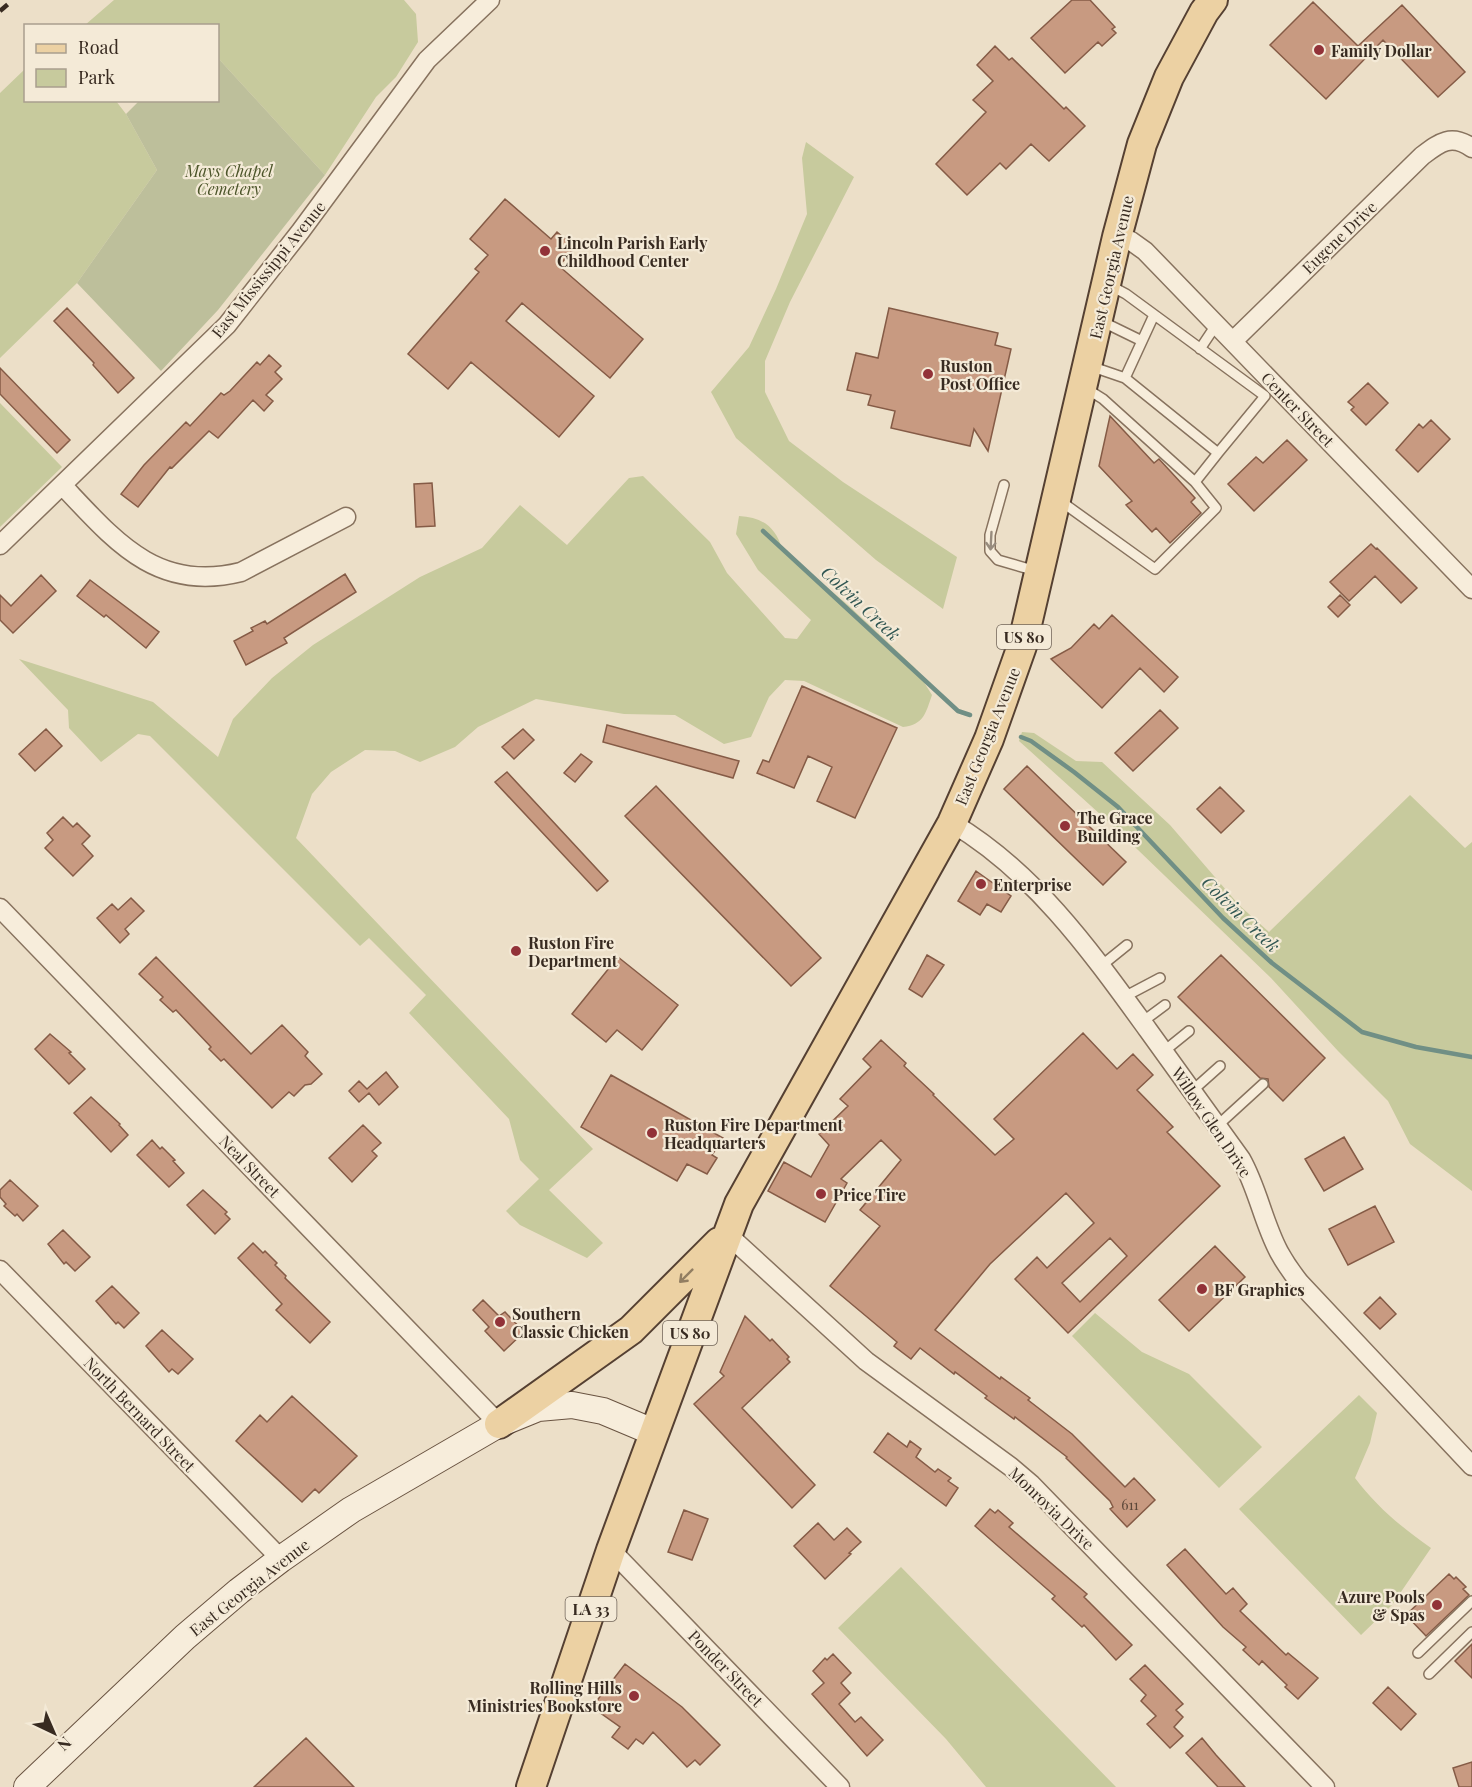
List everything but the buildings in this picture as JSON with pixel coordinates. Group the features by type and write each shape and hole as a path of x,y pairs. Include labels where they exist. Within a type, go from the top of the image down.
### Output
{"main road":[{"name":"East Georgia Avenue","path":"27,1787 185,1637 239,1591 351,1510 499,1424 538,1408 572,1405 603,1411 653,1432 739,1204 952,823 978,768 1022,646 1117,237 1142,144 1169,77 1204,12 1213,0"},
{"path":"499,1424 631,1330 727,1234"},
{"name":"LA 33","path":"531,1787 653,1432"}],"street":[{"name":"East Mississippi Avenue","path":"0,545 227,324 300,232 427,60 490,0"},
{"name":"Eugene Drive","path":"1233,341 1422,156 1450,140 1463,142 1472,148"},
{"name":"Center Street","path":"1117,237 1131,241 1145,251 1472,589"},
{"path":"63,486 111,537 125,548 159,568 193,576 225,576 241,572 346,517"},
{"name":"Willow Glen Drive","path":"952,823 981,840 1002,857 1057,913 1101,966 1241,1159 1250,1175 1272,1236 1289,1269 1472,1466"},
{"name":"Neal Street","path":"0,908 499,1424"},
{"name":"Monrovia Drive","path":"727,1234 866,1361 1031,1484 1325,1787"},
{"name":"North Bernard Street","path":"0,1270 281,1559"},
{"name":"Ponder Street","path":"611,1550 840,1787"}],"lane":[{"path":"1107,284 1126,294 1265,396 1195,482"},
{"path":"1125,378 1154,315"},
{"path":"1098,320 1142,341"},
{"path":"1200,349 1216,325"},
{"path":"1085,376 1125,378 1218,453"},
{"path":"1057,499 1155,569 1216,508 1195,482 1103,399 1085,376"},
{"path":"1004,484 990,535 990,551 998,560 1040,573"},
{"path":"1101,966 1127,945"},
{"path":"1124,997 1161,978"},
{"path":"1142,1022 1165,1005"},
{"path":"1163,1052 1189,1031"},
{"path":"1192,1091 1221,1066"},
{"path":"1217,1126 1263,1084"},
{"path":"1418,1653 1472,1601"},
{"path":"1429,1674 1472,1632"}],"green space":[{"path":"114,0 404,0 416,14 418,42 396,77 376,97 325,175 219,59 219,24 86,24"},
{"name":"Mays Chapel Cemetery","path":"219,59 325,175 218,310 161,371 77,283 157,170 126,114 138,102 219,102"},
{"path":"24,70 24,102 117,102 126,114 157,170 77,283 0,358 0,93"},
{"path":"806,142 854,177 790,302 765,361 765,392 789,441 843,482 957,557 943,609 876,560 736,438 711,392 749,347 807,214 802,158"},
{"path":"0,403 62,467 0,527"},
{"path":"643,476 710,542 727,573 785,638 797,639 811,620 758,570 736,534 739,516 755,518 772,529 782,549 849,606 915,668 932,695 923,717 916,724 903,727 804,681 785,680 769,697 751,737 724,744 675,715 624,714 536,699 478,727 455,747 420,762 395,751 365,750 331,772 312,794 296,838 593,1149 549,1190 603,1243 587,1258 520,1225 506,1211 539,1179 520,1160 509,1119 409,1013 426,995 369,938 360,946 150,736 138,734 101,762 69,728 68,710 19,659 153,702 218,757 233,719 272,678 313,645 420,577 482,548 520,505 567,545 629,478"},
{"path":"1022,732 1034,733 1076,761 1102,762 1170,825 1239,905 1269,932 1410,795 1465,848 1472,842 1472,1191 1410,1144 1388,1101 1271,978 1111,824 1019,741"},
{"path":"1095,1313 1142,1352 1189,1374 1262,1447 1219,1488 1072,1336"},
{"path":"1359,1395 1377,1413 1370,1443 1355,1478 1390,1516 1431,1548 1392,1605 1361,1635 1239,1509"},
{"path":"901,1567 1116,1787 986,1787 946,1739 838,1628"}],"waterway":[{"name":"Colvin Creek","path":"763,531 958,711 970,715"},
{"name":"Colvin Creek","path":"1021,737 1031,741 1074,772 1118,807 1223,918 1272,963 1362,1032 1416,1047 1472,1057"}],"railway":[{"path":"0,11 13,0"}],"place":[{"name":"Family Dollar","path":"1319,50"},
{"name":"Lincoln Parish Early Childhood Center","path":"545,251"},
{"name":"Ruston Post Office","path":"928,374"},
{"name":"The Grace Building","path":"1065,826"},
{"name":"Enterprise","path":"981,884"},
{"name":"Ruston Fire Department","path":"516,951"},
{"name":"Ruston Fire Department Headquarters","path":"652,1133"},
{"name":"Price Tire","path":"821,1194"},
{"name":"BF Graphics","path":"1202,1289"},
{"name":"Southern Classic Chicken","path":"500,1322"},
{"name":"Azure Pools & Spas","path":"1437,1605"},
{"name":"Rolling Hills Ministries Bookstore","path":"634,1696"}]}
